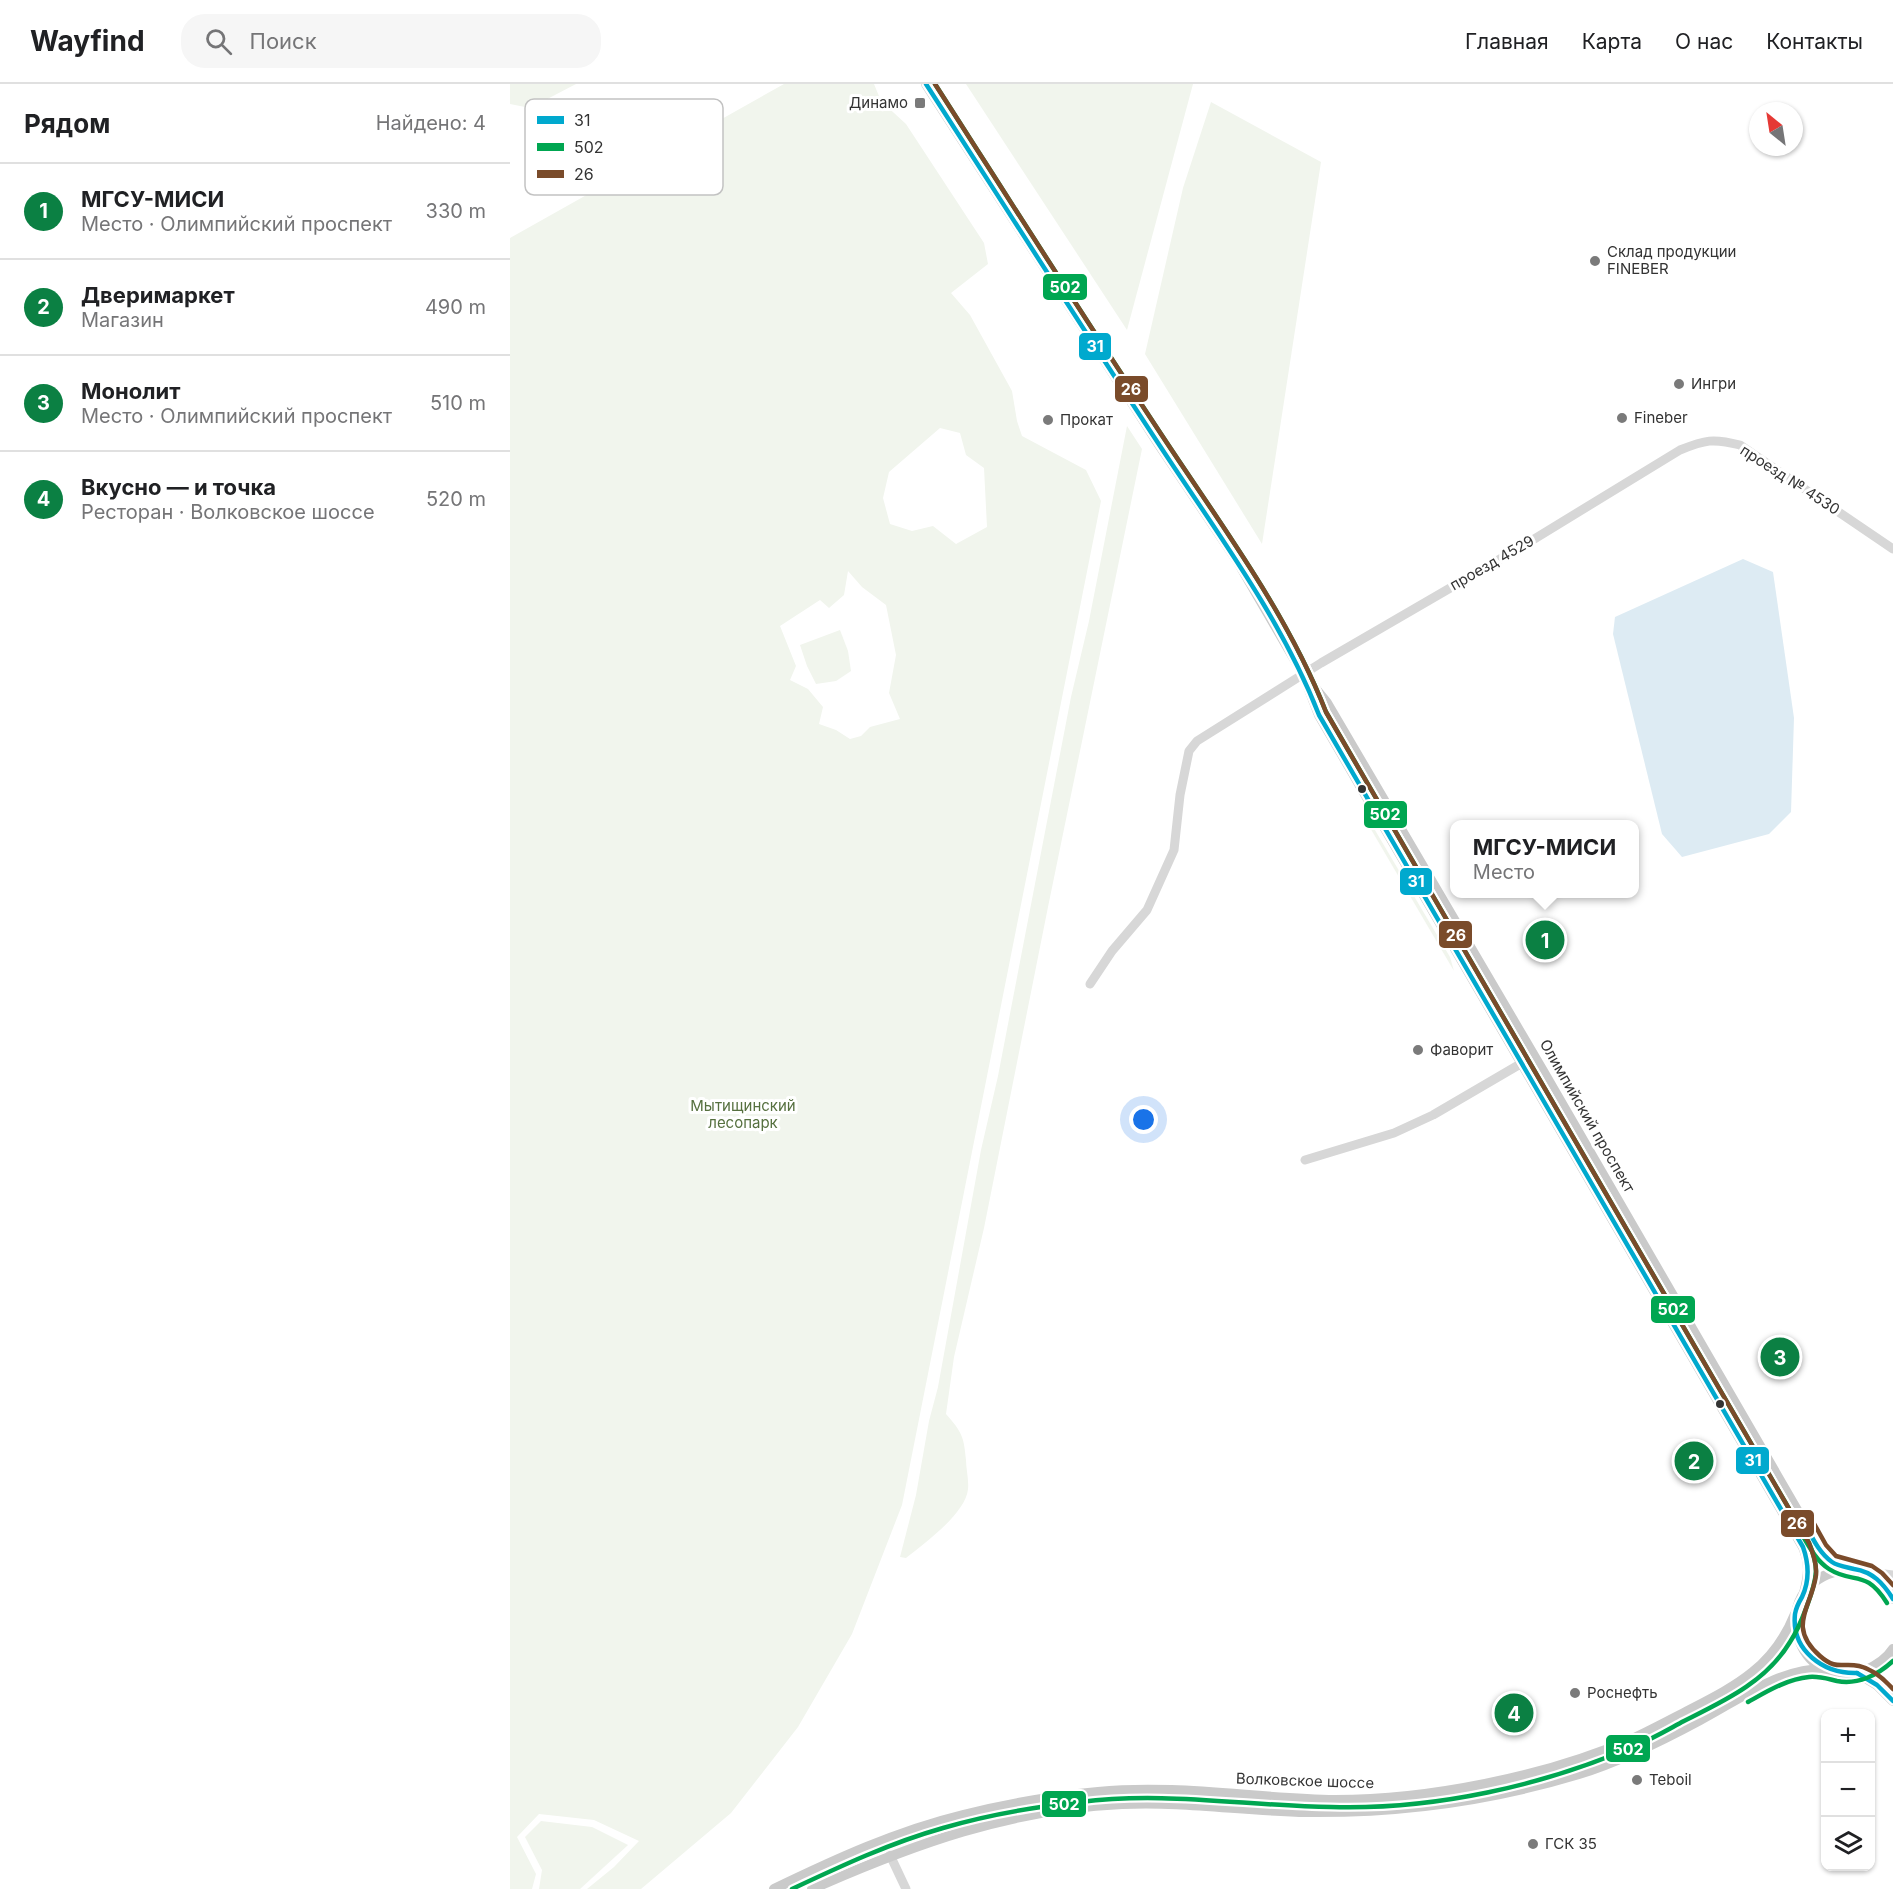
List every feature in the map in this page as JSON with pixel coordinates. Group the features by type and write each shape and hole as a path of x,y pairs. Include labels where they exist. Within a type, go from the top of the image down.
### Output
{"main road":[{"name":"Олимпийский проспект","path":"926,84 1160,446 1238,562 1303,674 1319,715 1803,1547 1809,1571 1804,1593"},
{"name":"Олимпийский проспект","path":"1303,674 1327,703 1544,1071 1819,1548 1830,1560 1846,1569"},
{"path":"1804,1593 1822,1577 1846,1569 1864,1571 1877,1579 1893,1599"},
{"name":"Волковское шоссе","path":"774,1889 827,1863 908,1832 964,1814 1022,1803 1099,1792 1150,1789 1333,1800 1364,1799 1450,1790 1498,1781 1568,1762 1630,1740 1750,1675 1766,1662 1783,1640 1804,1593"},
{"path":"1795,1614 1797,1632 1803,1648 1814,1661 1825,1669"},
{"path":"1857,1673 1883,1661 1893,1649"},
{"name":"Волковское шоссе","path":"812,1889 890,1856 964,1830 1006,1820 1092,1806 1183,1804 1304,1812 1365,1812 1434,1806 1481,1798 1570,1777 1605,1765 1674,1734 1773,1680 1799,1671 1825,1669 1839,1674 1857,1673"},
{"path":"1857,1673 1877,1685 1893,1701"}],"street":[{"name":"проезд № 4530","path":"1680,450 1700,442 1719,440 1740,446 1893,549"},
{"name":"проезд 4529","path":"1090,984 1112,951 1147,910 1174,850 1180,795 1189,751 1197,741 1303,674 1680,450"},
{"path":"1305,1160 1394,1133 1433,1115 1522,1063"},
{"path":"1864,1571 1893,1575"},
{"path":"890,1856 906,1889"}],"green space":[{"path":"510,84 576,84 547,99 525,99 525,107 510,104"},
{"name":"Мытищинский лесопарк","path":"784,84 874,84 881,101 906,124 984,243 988,264 951,293 970,315 1012,391 1022,436 1086,470 1101,501 902,1505 852,1634 798,1727 731,1813 641,1889 587,1889 614,1867 639,1841 594,1820 539,1814 517,1837 536,1874 532,1889 510,1889 510,238 587,195 723,195 723,118","holes":["940,428 960,433 966,455 984,468 987,527 956,544 933,526 912,531 890,524 883,498 889,472","848,571 862,587 886,605 896,655 889,693 900,719 870,727 861,736 850,739 836,730 819,724 823,707 808,689 790,680 796,666 780,626 820,600 829,608 844,595"]},
{"path":"966,84 1193,84 1127,330"},
{"path":"1211,102 1321,162 1262,544 1145,354 1183,188"},
{"path":"1127,426 1142,449 984,1228 954,1357 946,1414 959,1430 963,1440 968,1489 960,1508 943,1527 906,1558 900,1557 916,1495 929,1421 938,1387 981,1150 998,1076 1071,697 1089,621"},
{"path":"840,630 848,651 851,671 836,681 816,684 800,645"},
{"path":"1362,814 1369,820 1450,957 1454,971"},
{"path":"541,1821 592,1827 628,1845 580,1889 539,1889 542,1870 525,1837"}],"shaded area":[{"path":"1743,559 1773,572 1794,718 1791,812 1769,834 1682,857 1662,834 1613,634 1615,617"}],"transit line":[{"name":"31","path":"926,84 1267,610 1304,679 1319,715 1803,1547 1807,1578 1805,1591 1795,1614 1798,1639 1812,1658 1822,1665 1857,1673"},
{"name":"502","path":"792,1889 866,1855 923,1834 976,1819 1045,1806 1111,1799 1174,1798 1300,1806 1370,1807 1448,1800 1564,1772 1601,1760 1649,1739 1729,1698 1756,1679 1780,1656 1794,1635 1810,1597 1816,1571 1809,1543 1326,712 1293,641 1254,573 1079,309 935,84"},
{"name":"26","path":"935,84 1079,309 1254,573 1293,641 1326,712 1809,1543 1816,1575 1804,1616 1804,1635 1810,1645 1826,1661 1869,1669 1893,1689"},
{"name":"26","path":"1812,1520 1826,1545 1836,1556 1872,1566 1893,1585"},
{"name":"31","path":"1805,1524 1827,1558 1832,1562 1861,1570 1872,1576 1881,1583 1893,1599"},
{"name":"502","path":"1798,1528 1811,1550 1824,1565 1838,1574 1866,1581 1879,1592 1887,1603"},
{"name":"502","path":"1748,1702 1801,1678 1816,1677 1845,1682 1860,1680 1881,1671 1893,1661"},
{"name":"31","path":"1857,1673 1877,1685 1893,1701"}],"place":[{"name":"Динамо","path":"920,103"},
{"name":"Склад продукции FINEBER","path":"1595,261"},
{"name":"Ингри","path":"1679,384"},
{"name":"Fineber","path":"1622,418"},
{"name":"Прокат","path":"1048,420"},
{"name":"МГСУ-МИСИ","path":"1545,940"},
{"name":"Фаворит","path":"1418,1050"},
{"name":"Монолит","path":"1780,1357"},
{"name":"Дверимаркет","path":"1694,1461"},
{"name":"Роснефть","path":"1575,1693"},
{"name":"Вкусно — и точка","path":"1514,1713"},
{"name":"Teboil","path":"1637,1780"},
{"name":"ГСК 35","path":"1533,1844"}]}
